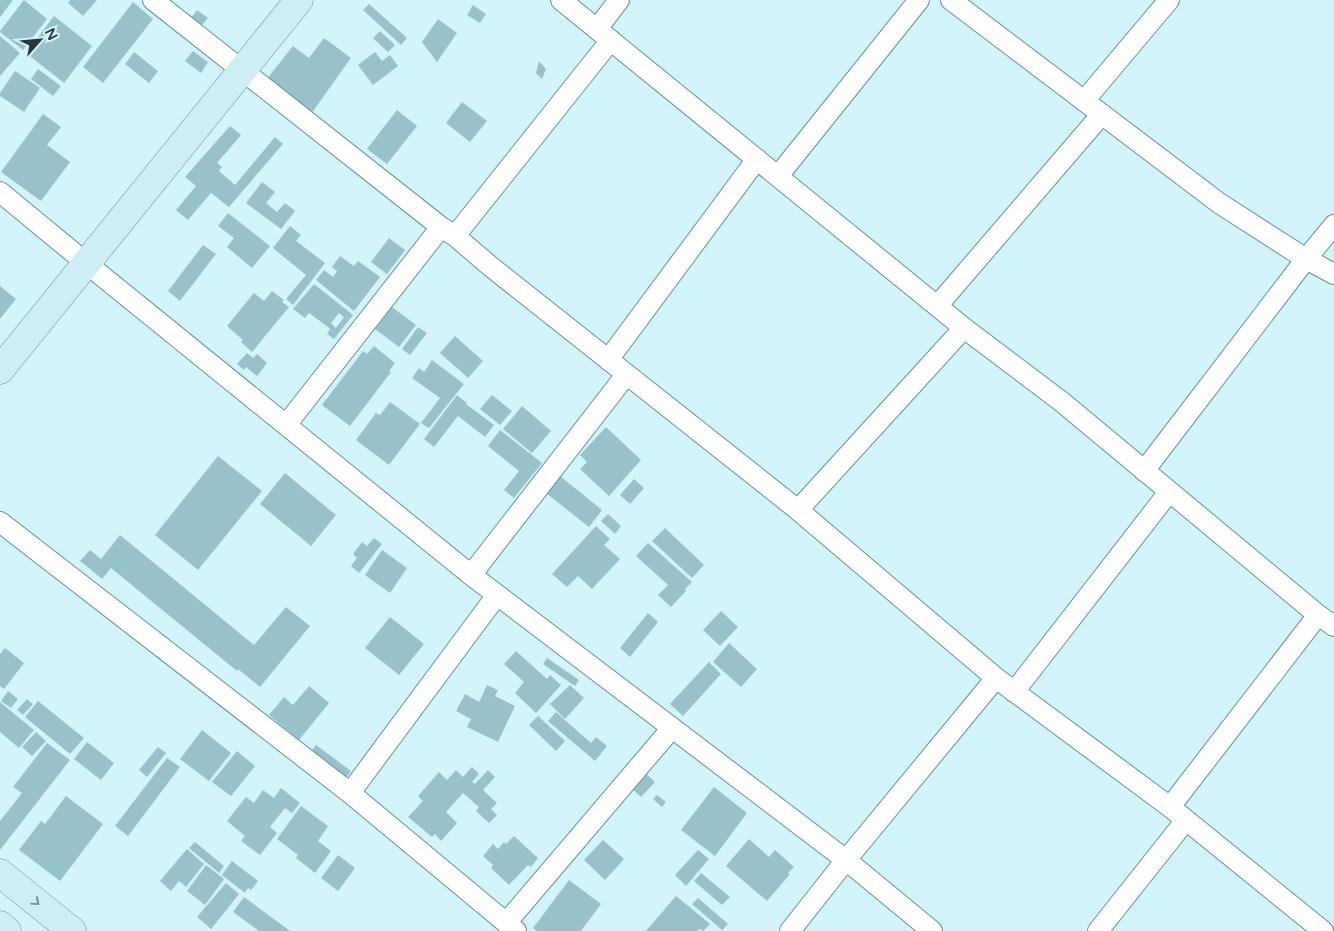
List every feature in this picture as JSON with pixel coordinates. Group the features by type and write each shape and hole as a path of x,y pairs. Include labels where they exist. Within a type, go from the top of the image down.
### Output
{"street":[{"path":"153,0 798,510 996,678 1170,807 1323,931"},
{"path":"0,370 299,0"},
{"path":"561,0 964,328 1062,402 1318,615 1334,626"},
{"path":"286,425 448,232 604,34 619,0"},
{"path":"778,176 919,0"},
{"path":"951,0 1219,203 1306,259 1334,274"},
{"path":"1084,101 1168,0"},
{"path":"938,305 1102,114"},
{"path":"608,360 757,159"},
{"path":"0,192 471,575 846,860 932,931"},
{"path":"1144,471 1334,225"},
{"path":"798,510 964,328"},
{"path":"471,575 626,375"},
{"path":"1014,692 1169,492"},
{"path":"0,522 350,793 511,927 672,728"},
{"path":"350,793 497,595"},
{"path":"1170,807 1318,615"},
{"path":"790,931 996,678"},
{"path":"1098,931 1186,820"},
{"path":"0,873 72,931"},
{"path":"0,925 7,931"}],"building":[{"path":"0,0 13,0 0,17"},
{"path":"24,0 47,19 23,50 0,31"},
{"path":"70,0 97,0 83,16 68,3"},
{"path":"133,2 153,19 103,83 83,67"},
{"path":"369,4 407,38 401,45 363,10"},
{"path":"473,5 486,14 480,23 467,15"},
{"path":"197,10 208,18 201,26 191,18"},
{"path":"54,16 92,46 64,83 26,53"},
{"path":"438,19 457,33 437,62 422,42"},
{"path":"380,31 395,45 388,52 373,38"},
{"path":"0,36 20,53 0,76"},
{"path":"324,38 351,58 311,114 266,80 293,46 309,58"},
{"path":"193,51 208,62 201,73 185,61"},
{"path":"134,52 158,71 149,83 125,64"},
{"path":"375,52 382,61 390,55 398,66 373,85 358,65"},
{"path":"539,61 546,69 542,79 536,73"},
{"path":"38,69 61,86 53,96 31,79"},
{"path":"15,71 40,88 24,112 0,96 0,93"},
{"path":"462,102 487,121 470,142 446,123"},
{"path":"397,110 417,126 387,164 367,149"},
{"path":"43,114 61,127 47,145 70,162 41,201 1,172"},
{"path":"230,126 241,135 217,163 222,167 219,171 235,185 275,137 283,144 229,207 211,193 188,220 176,210 196,186 185,177"},
{"path":"262,182 275,192 266,203 277,212 285,203 295,211 281,229 246,203"},
{"path":"228,213 270,246 252,268 227,247 234,238 218,226"},
{"path":"290,226 301,235 296,241 325,263 293,305 286,299 306,275 273,248"},
{"path":"389,238 405,250 387,274 371,262"},
{"path":"203,245 216,254 180,301 168,291"},
{"path":"340,256 354,266 358,261 380,277 354,311 316,280 324,270 333,277 337,271 332,267"},
{"path":"314,284 353,315 334,339 327,334 330,329 309,313 305,318 293,309","holes":["339,313 344,317 336,328 331,323"]},
{"path":"0,286 16,299 0,319"},
{"path":"272,291 284,300 282,302 289,307 252,352 241,342 243,340 227,326 254,293 264,301"},
{"path":"392,307 416,325 399,347 375,329"},
{"path":"418,327 427,333 410,355 402,349"},
{"path":"455,336 483,361 468,378 440,353"},
{"path":"374,346 395,363 389,371 391,372 350,426 322,405 363,351 367,354"},
{"path":"247,353 253,358 257,354 267,363 257,376 246,367 244,370 237,364"},
{"path":"432,360 464,384 429,428 421,423 440,398 412,378 419,368 424,372"},
{"path":"457,395 494,425 485,437 458,416 434,447 424,439"},
{"path":"492,395 512,411 500,425 480,409"},
{"path":"390,402 420,424 389,465 356,440 376,413 380,415"},
{"path":"522,406 551,431 532,453 503,429"},
{"path":"606,427 641,460 609,496 580,469 587,462 580,455"},
{"path":"500,430 542,463 514,498 504,490 519,471 488,446"},
{"path":"218,456 262,491 198,570 155,535"},
{"path":"285,473 336,515 311,546 260,504"},
{"path":"560,476 602,510 589,527 546,493"},
{"path":"634,479 644,488 630,504 620,495"},
{"path":"608,514 621,526 615,534 601,521"},
{"path":"596,526 610,539 604,545 620,559 592,589 578,576 567,587 552,574"},
{"path":"665,528 704,565 692,578 652,541"},
{"path":"120,535 254,645 286,607 310,626 260,687 238,669 237,671 111,568 102,579 80,561 90,550 101,559"},
{"path":"374,538 382,544 359,573 351,566 357,558 353,554 362,542 367,546"},
{"path":"648,543 692,582 671,607 658,595 668,585 636,556"},
{"path":"382,550 407,568 390,593 365,575"},
{"path":"721,611 738,627 720,646 703,630"},
{"path":"648,613 658,622 630,657 620,648"},
{"path":"390,617 424,644 399,675 365,648"},
{"path":"729,643 757,669 741,687 713,662"},
{"path":"5,648 24,663 4,689 0,686 0,654"},
{"path":"516,651 547,679 550,675 561,685 536,713 515,693 524,682 504,664"},
{"path":"547,658 579,680 575,686 543,664"},
{"path":"709,662 721,674 683,716 670,704"},
{"path":"487,685 498,690 495,696 515,706 498,742 467,727 471,719 456,711 465,694 479,702"},
{"path":"570,685 584,698 565,719 550,704"},
{"path":"309,686 329,703 299,740 269,715 284,697 293,705"},
{"path":"8,691 18,699 11,708 1,701"},
{"path":"27,699 33,704 23,715 17,710"},
{"path":"38,701 84,738 70,754 25,717"},
{"path":"0,702 34,730 19,748 0,732"},
{"path":"556,712 591,743 596,737 607,746 595,761 548,721"},
{"path":"538,716 565,741 556,751 529,725"},
{"path":"202,730 231,753 209,781 180,759"},
{"path":"36,732 46,741 32,756 22,747"},
{"path":"87,742 114,763 101,780 74,759"},
{"path":"47,743 70,760 0,850 0,821 22,793 13,787"},
{"path":"316,745 351,771 343,782 308,756"},
{"path":"158,747 166,753 147,777 139,770"},
{"path":"237,751 255,766 231,796 212,782"},
{"path":"167,758 180,767 128,836 115,826"},
{"path":"472,767 479,774 472,782 475,784 488,770 495,777 483,790 497,803 491,809 497,815 489,823 476,811 479,807 463,793 446,812 457,823 441,841 435,834 432,837 408,817 423,801 418,796 439,772 447,780 456,770 463,777"},
{"path":"644,772 655,782 641,797 630,787"},
{"path":"714,787 747,813 715,856 681,830"},
{"path":"281,788 300,803 292,813 285,808 270,827 277,833 260,855 241,841 245,836 227,821 246,797 254,803 263,790 274,798"},
{"path":"657,795 666,802 662,807 653,799"},
{"path":"66,796 103,824 60,881 19,850 41,821 45,824"},
{"path":"301,806 328,826 318,841 331,851 315,873 296,858 298,855 277,839"},
{"path":"514,836 538,858 531,867 528,865 509,885 491,868 493,865 483,856 493,844 498,849 504,842 506,844"},
{"path":"749,839 769,857 775,850 794,867 767,901 726,866"},
{"path":"603,840 624,859 605,880 584,860"},
{"path":"195,842 224,866 219,873 189,848"},
{"path":"187,849 204,864 186,887 179,881 171,891 160,881"},
{"path":"698,850 709,859 686,886 675,875"},
{"path":"338,855 355,868 338,891 321,878"},
{"path":"232,861 258,881 251,890 248,888 245,893 222,875"},
{"path":"206,865 224,879 205,905 187,891"},
{"path":"701,873 730,897 722,905 694,881"},
{"path":"569,880 601,904 581,931 537,931 533,928"},
{"path":"226,883 239,894 211,929 197,917"},
{"path":"676,896 710,924 703,931 699,929 697,931 646,931"},
{"path":"244,897 290,931 259,931 233,912"},
{"path":"698,898 728,924 722,930 692,904"}]}
